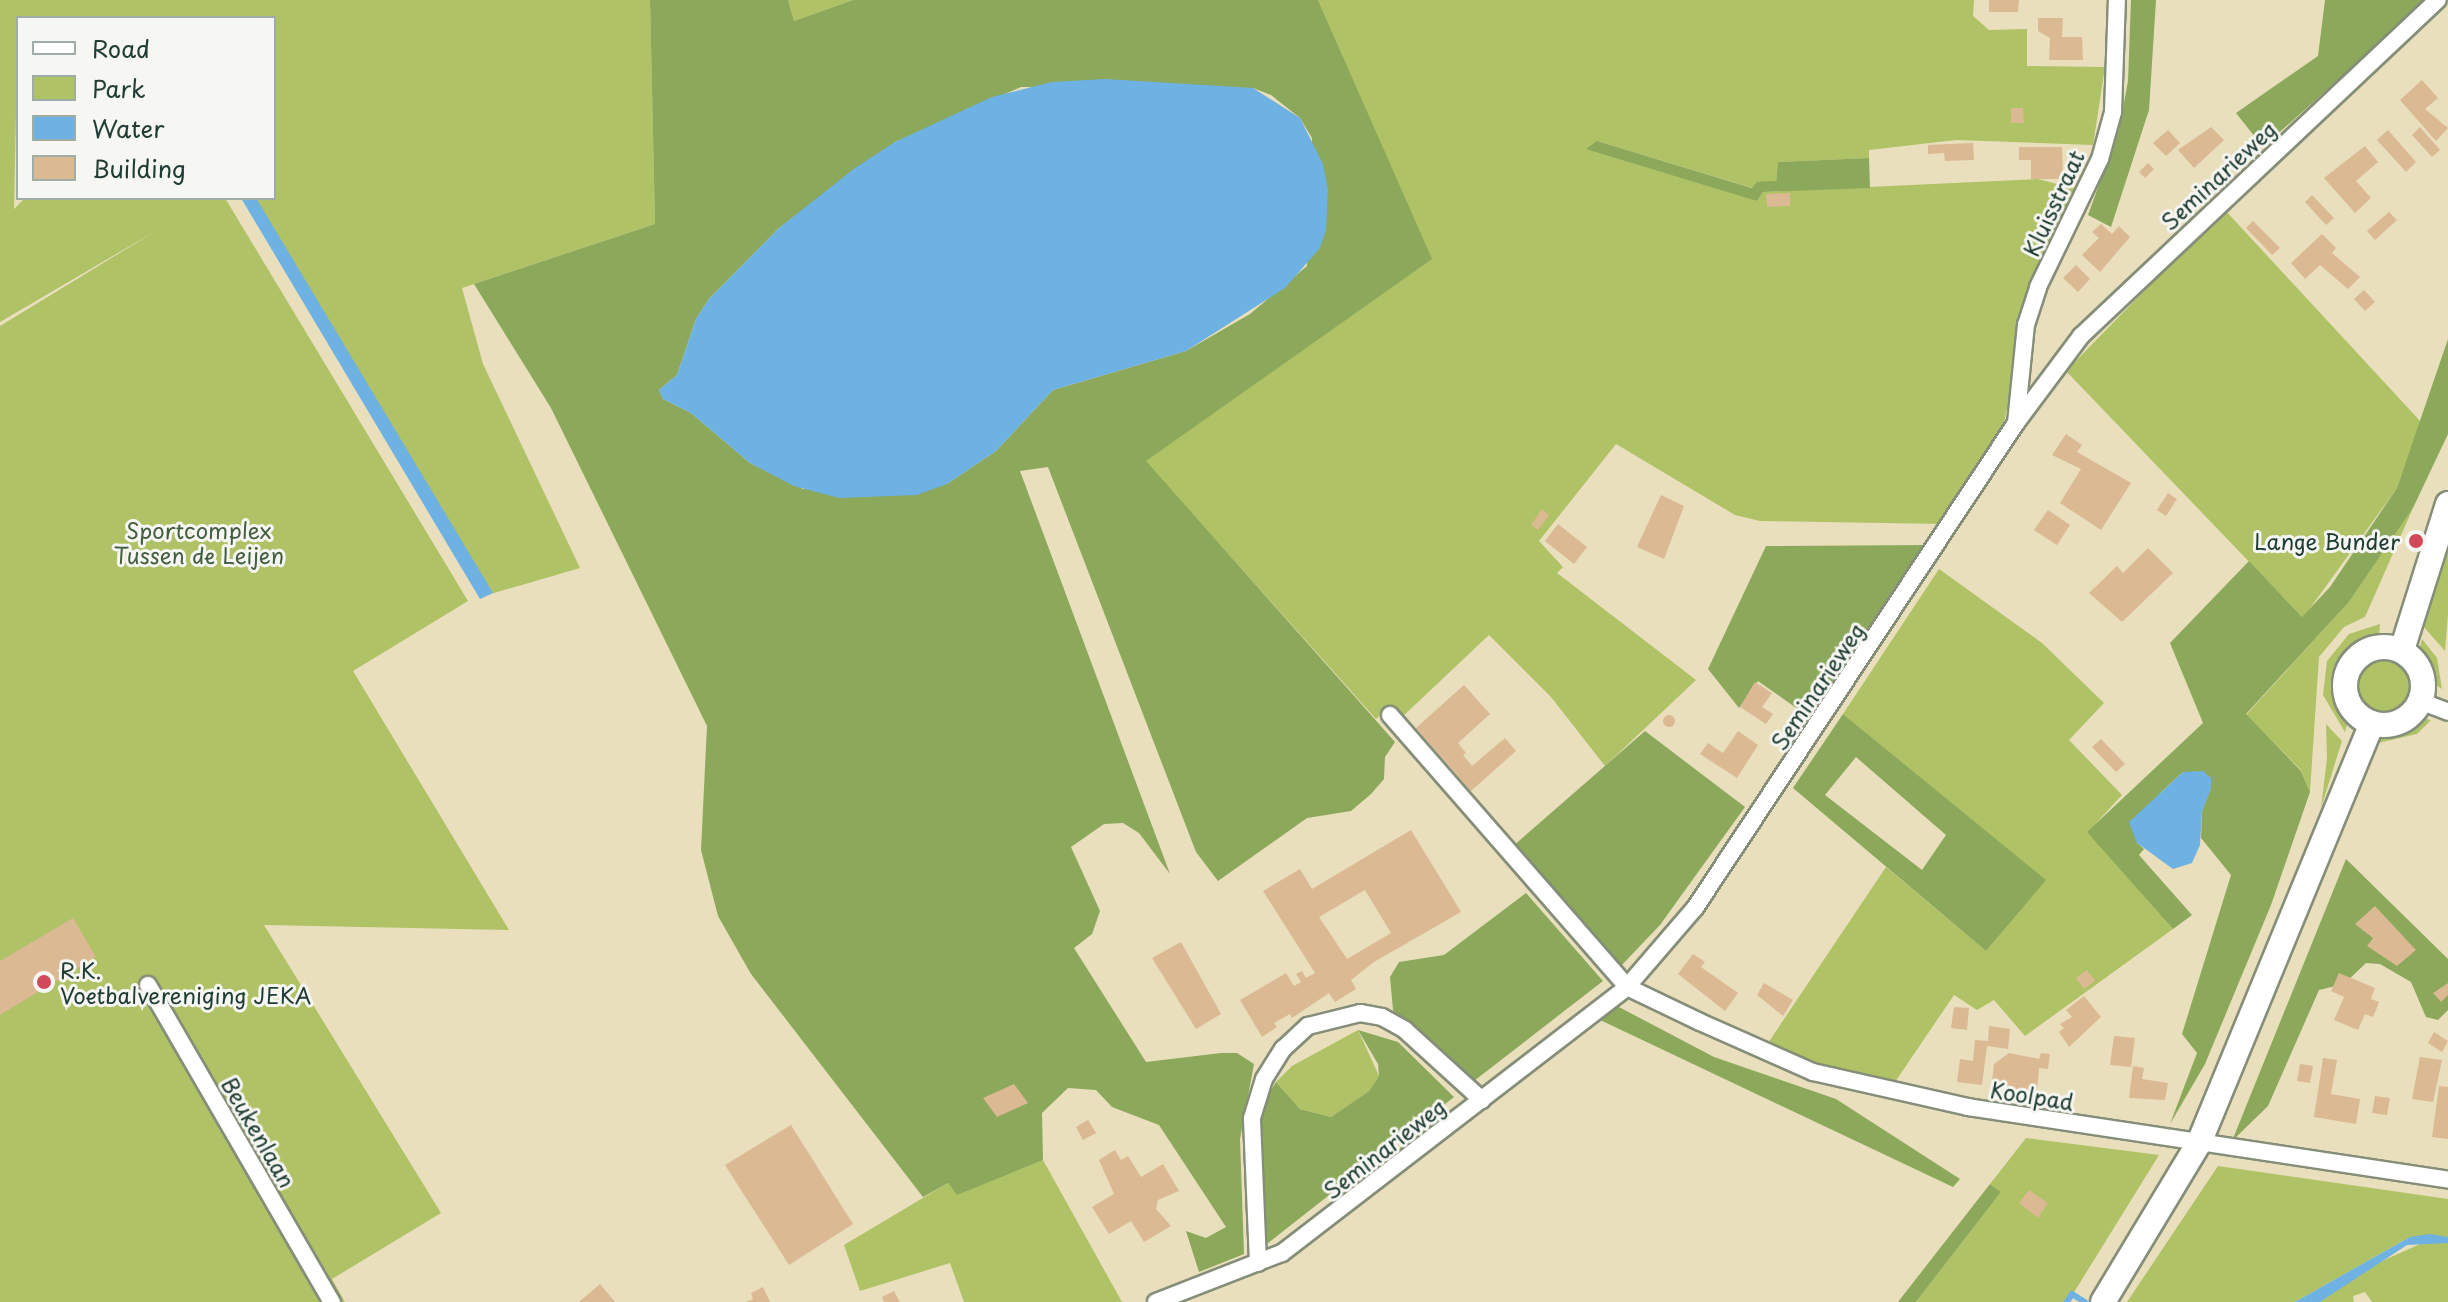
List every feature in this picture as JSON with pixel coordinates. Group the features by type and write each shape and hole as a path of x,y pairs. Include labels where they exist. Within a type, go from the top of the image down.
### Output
{"street":[{"name":"Kluisstraat","path":"2016,423 2026,325 2038,287 2100,159 2113,112 2117,0"},
{"name":"Seminarieweg","path":"1156,1302 1282,1253 1627,987 1695,908 2016,423 2081,336 2438,0"},
{"path":"2402,650 2448,504"},
{"path":"2376,647 2402,650 2419,667 2420,701 2400,722 2372,723 2351,708 2344,683 2348,670 2354,660 2376,647"},
{"path":"2420,701 2448,712"},
{"path":"1390,715 1627,987"},
{"path":"2103,1302 2199,1143 2372,723"},
{"name":"Beukenlaan","path":"148,985 332,1302"},
{"name":"Koolpad","path":"1627,987 1813,1072 1968,1107 2448,1180"},
{"path":"1258,1263 1252,1118 1264,1079 1283,1049 1308,1026 1360,1013 1382,1017 1405,1030 1482,1100"}],"green space":[{"name":"Sportcomplex Tussen de Leijen","path":"0,0 650,0 655,224 462,288 483,364 580,568 487,595 247,200 276,200 276,16 16,16 14,209 23,200 226,200 468,601 353,671 509,930 264,925 441,1213 332,1279 345,1302 0,1302 0,326 159,229 0,322"},
{"path":"650,0 788,0 794,21 853,0 1318,0 1432,259 1146,461 1395,742 1385,757 1384,779 1371,794 1351,811 1307,818 1218,881 1196,852 1048,467 1020,471 1170,874 1139,833 1123,823 1104,824 1071,847 1100,911 1092,934 1074,948 1146,1062 1237,1053 1254,1064 1240,1139 1244,1254 1199,1272 1186,1231 1206,1238 1226,1227 1159,1125 1112,1107 1096,1090 1068,1088 1042,1113 1043,1160 957,1195 948,1183 923,1197 751,974 718,916 701,850 707,726 551,408 474,284 655,224","holes":["1021,87 1253,88 1271,95 1300,118 1312,138 1307,266 1250,314 1186,351 1053,390 996,451 947,484 803,489 750,463 691,413 663,399 659,390 677,375 696,319 709,299 779,228 895,142"]},
{"path":"788,0 853,0 794,21"},
{"path":"1318,0 1974,0 1973,16 1989,30 2027,29 2027,66 2105,67 2093,145 1956,140 1869,150 1869,158 1778,162 1776,181 1753,188 1597,141 1757,201 1763,192 2038,179 2076,189 2035,282 2004,422 1944,524 1760,521 1735,515 1616,444 1539,541 1563,567 1557,573 1696,680 1605,766 1551,697 1489,635 1400,719 1389,707 1376,719 1145,461 1431,259"},
{"path":"2131,0 2156,0 2149,110 2111,227 2088,215 2119,130 2128,81"},
{"path":"2325,0 2427,0 2263,147 2236,113 2318,56"},
{"path":"1597,141 1752,188 1757,182 1776,181 1778,162 1869,158 1870,188 1763,192 1757,201 1586,149"},
{"path":"2224,209 2421,422 2397,488 2303,618 2066,371"},
{"path":"2448,339 2448,434 2413,508 2349,602 2246,714 2301,771 2310,792 2271,905 2205,1064 2170,1124 2197,1053 2182,1034 2231,875 2201,838 2202,811 2210,790 2183,772 2160,793 2137,843 2144,849 2139,855 2192,915 2173,929 2087,832 2203,723 2170,643 2249,561 2302,617 2330,587 2397,488"},
{"path":"2413,508 2365,617 2344,627 2319,657 2310,792 2301,770 2246,715 2349,602"},
{"path":"2448,544 2448,614 2445,651 2423,626"},
{"path":"1930,545 1809,717 1758,681 1739,708 1708,669 1766,546"},
{"path":"1939,569 2042,643 2104,703 2069,740 2122,795 2088,832 2173,929 2025,1036 1994,1000 1977,1010 1954,995 1893,1085 1764,1049 1886,867 1986,951 2045,880 1843,714"},
{"path":"2380,624 2379,637 2356,645 2339,666 2336,693 2349,718 2345,732 2323,695 2327,661 2349,634"},
{"path":"2422,639 2437,658 2442,689 2431,682 2419,652"},
{"path":"2384,657 2404,665 2412,685 2404,705 2384,713 2364,705 2356,685 2364,665"},
{"path":"1843,714 2046,880 1986,951 1793,788","holes":["1856,757 1946,835 1922,870 1825,795"]},
{"path":"2419,717 2431,720 2417,734 2378,743 2383,733 2399,731"},
{"path":"2326,724 2342,741 2321,808 2327,758"},
{"path":"1645,731 1745,807 1660,925 1619,968 1512,847"},
{"path":"2346,859 2448,959 2448,1010 2438,1020 2426,1017 2411,982 2380,964 2366,963 2344,984 2319,990 2268,1106 2232,1141"},
{"path":"1526,893 1603,981 1470,1084 1445,1055 1399,1019 1393,1010 1390,977 1399,962 1444,955"},
{"path":"1617,1006 1714,1057 1836,1099 1960,1179 1953,1187 1598,1019"},
{"path":"1358,1030 1379,1076 1369,1091 1331,1117 1300,1109 1276,1082 1292,1066"},
{"path":"1358,1030 1398,1042 1454,1097 1263,1247 1258,1127 1263,1103 1276,1082 1300,1109 1331,1117 1369,1091 1379,1076 1378,1064"},
{"path":"2026,1138 2159,1155 2068,1302 1916,1302 2001,1192 1990,1184"},
{"path":"1043,1160 1122,1302 964,1302 950,1263 860,1291 844,1245 948,1183 957,1194"},
{"path":"2218,1166 2448,1199 2448,1237 2410,1237 2295,1302 2127,1302"},
{"path":"1990,1184 2001,1192 1916,1302 1898,1302"},
{"path":"2427,1241 2448,1243 2448,1302 2372,1302 2365,1292 2353,1296 2354,1302 2320,1302 2373,1265"}],"water":[{"path":"1105,79 1253,88 1300,118 1323,164 1328,190 1326,230 1320,248 1285,288 1186,351 1053,390 996,451 947,484 917,495 839,498 794,486 750,463 691,413 663,399 659,390 677,375 696,319 709,299 779,228 855,168 895,142 992,97 1052,82"},
{"path":"242,200 257,200 493,593 480,599"},
{"path":"2203,771 2211,778 2211,789 2202,811 2200,845 2192,863 2173,869 2137,843 2129,822 2183,772"},
{"path":"2430,1234 2448,1237 2448,1243 2407,1245 2320,1302 2295,1302 2410,1237"}],"building":[{"path":"1989,0 2019,0 2018,12 1989,12"},
{"path":"2038,18 2063,18 2062,37 2082,37 2083,60 2049,60 2050,38 2038,31"},
{"path":"2422,80 2438,98 2425,109 2448,128 2436,141 2400,100"},
{"path":"2011,108 2023,108 2024,123 2011,123"},
{"path":"2211,127 2224,140 2194,168 2178,150"},
{"path":"2420,127 2440,150 2432,157 2412,135"},
{"path":"2168,130 2180,143 2166,156 2153,143"},
{"path":"2388,130 2416,162 2406,172 2377,140"},
{"path":"1973,143 1974,160 1945,161 1944,153 1928,154 1928,145"},
{"path":"2365,146 2378,162 2356,181 2371,198 2355,213 2324,178"},
{"path":"2019,147 2062,147 2063,179 2031,179 2031,160 2019,160"},
{"path":"2148,163 2154,169 2145,178 2139,172"},
{"path":"1790,193 1790,206 1767,207 1766,194"},
{"path":"2312,195 2334,218 2326,225 2305,202"},
{"path":"2389,212 2397,220 2375,240 2367,231"},
{"path":"2253,221 2280,248 2272,255 2246,228"},
{"path":"2101,224 2112,234 2119,226 2130,237 2100,272 2082,255 2099,238 2092,232"},
{"path":"2322,234 2336,248 2332,253 2360,277 2348,289 2320,265 2305,279 2291,263"},
{"path":"2076,265 2090,279 2078,292 2063,278"},
{"path":"2364,290 2375,302 2365,311 2354,299"},
{"path":"2066,434 2082,445 2077,452 2131,483 2101,530 2060,503 2081,469 2052,455"},
{"path":"2168,493 2177,499 2166,516 2157,510"},
{"path":"1661,495 1684,506 1664,559 1637,547"},
{"path":"1542,509 1549,515 1538,530 1531,525"},
{"path":"2048,510 2070,525 2057,545 2034,530"},
{"path":"1558,524 1587,547 1574,564 1545,541"},
{"path":"2148,548 2173,573 2122,622 2089,593 2117,566 2123,573"},
{"path":"1755,682 1772,693 1762,707 1773,714 1766,724 1740,707"},
{"path":"1464,685 1490,714 1458,743 1466,753 1463,755 1472,766 1505,738 1516,751 1471,791 1416,728"},
{"path":"1664,716 1674,716 1674,726 1664,726"},
{"path":"1738,731 1758,745 1737,778 1700,754 1708,743 1723,753"},
{"path":"2101,739 2125,764 2116,772 2092,747"},
{"path":"1411,830 1461,912 1374,962 1351,980 1356,989 1335,1002 1329,993 1292,1018 1290,1014 1274,1023 1277,1027 1262,1037 1240,1000 1286,973 1294,986 1301,982 1296,974 1302,971 1306,978 1315,973 1263,891 1300,869 1312,889","holes":["1365,890 1391,933 1347,959 1319,917"]},
{"path":"2375,906 2416,950 2397,966 2367,946 2373,938 2355,924"},
{"path":"73,918 96,957 0,1015 0,961"},
{"path":"1181,942 1221,1014 1196,1029 1152,958"},
{"path":"1693,954 1705,962 1701,967 1738,993 1725,1011 1678,974"},
{"path":"2087,970 2095,981 2084,989 2076,978"},
{"path":"2339,973 2375,988 2371,999 2379,1002 2376,1010 2373,1017 2365,1014 2358,1030 2334,1020 2344,997 2331,991"},
{"path":"1764,983 1793,1000 1783,1016 1757,995"},
{"path":"2448,983 2448,995 2441,1002 2433,993"},
{"path":"2084,996 2101,1017 2069,1047 2059,1032 2064,1028 2060,1024 2072,1017 2066,1010"},
{"path":"1954,1007 1969,1008 1967,1030 1951,1028"},
{"path":"1989,1026 2010,1029 2008,1049 1987,1046 1982,1085 1957,1082 1960,1059 1973,1061 1975,1040 1988,1041"},
{"path":"2434,1032 2448,1041 2442,1052 2428,1043"},
{"path":"2114,1036 2135,1038 2131,1067 2110,1065"},
{"path":"2009,1053 2039,1059 2041,1053 2050,1054 2048,1069 2039,1068 2037,1092 1999,1087 2000,1082 1992,1081 1994,1064"},
{"path":"2420,1057 2442,1060 2433,1102 2412,1099"},
{"path":"2323,1058 2337,1060 2331,1094 2360,1099 2356,1124 2314,1117"},
{"path":"2300,1064 2313,1066 2310,1083 2297,1081"},
{"path":"2133,1066 2144,1068 2142,1079 2168,1083 2165,1100 2129,1098"},
{"path":"1014,1084 1028,1103 997,1117 983,1098"},
{"path":"2439,1086 2448,1087 2448,1139 2432,1137"},
{"path":"2375,1096 2390,1098 2387,1115 2372,1113"},
{"path":"1088,1120 1096,1133 1083,1140 1076,1127"},
{"path":"791,1125 853,1224 789,1265 725,1165"},
{"path":"1115,1150 1121,1160 1128,1156 1141,1177 1163,1164 1179,1191 1158,1200 1156,1209 1171,1226 1144,1242 1131,1221 1109,1234 1092,1207 1114,1194 1099,1160"},
{"path":"2029,1190 2048,1203 2038,1218 2019,1203"},
{"path":"600,1284 615,1302 579,1302"},
{"path":"763,1287 770,1302 746,1302 753,1299 751,1293"},
{"path":"894,1291 900,1302 884,1302 882,1297"}],"waterway":[{"path":"2067,1302 2072,1294 2085,1302"}],"place":[{"name":"Lange Bunder","path":"2416,541"},
{"name":"R.K. Voetbalvereniging JEKA","path":"44,982"}]}
